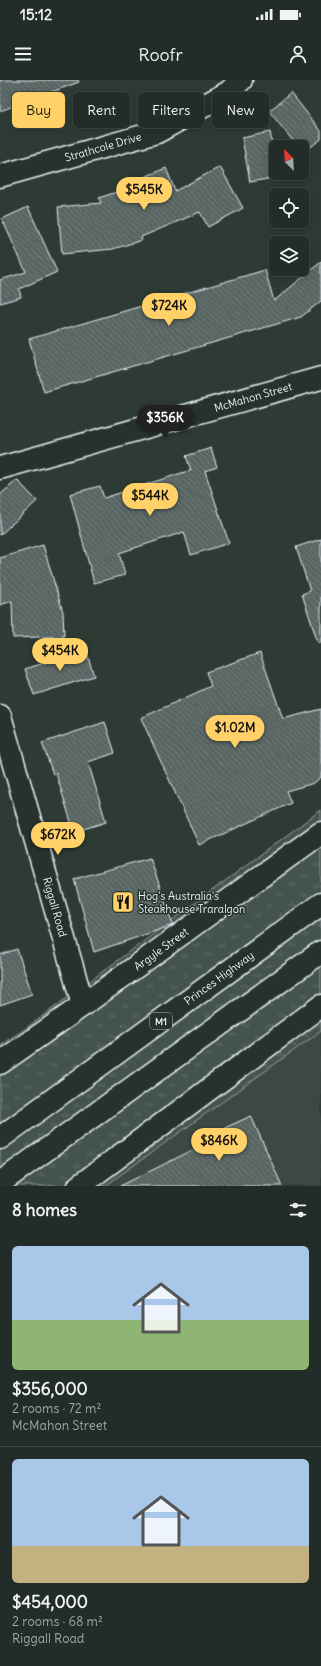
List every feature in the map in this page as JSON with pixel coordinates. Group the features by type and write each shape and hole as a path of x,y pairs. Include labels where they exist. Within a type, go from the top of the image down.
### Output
{"main road":[{"name":"Strathcole Drive","path":"0,176 158,132 229,92 241,80"},
{"name":"McMahon Street","path":"0,468 321,378"},
{"name":"Riggall Road","path":"0,716 83,1005"},
{"name":"Argyle Street","path":"0,1063 321,833"},
{"name":"Princes Highway","path":"0,1138 321,904"},
{"path":"0,1183 321,952"},
{"path":"79,1186 321,1006"}],"shaded area":[{"path":"321,1031 321,1186 105,1186 288,1055"}],"green space":[{"path":"321,810 321,1031 105,1186 0,1186 0,1045 25,1029"}],"building":[{"path":"0,80 78,80 79,82 52,92 12,92 12,107 0,111"},
{"path":"291,93 321,131 321,139 309,148 309,140 292,140 269,111"},
{"path":"270,132 272,140 269,140 269,179 250,182 242,138"},
{"path":"220,167 243,208 208,227 200,212 141,237 142,240 113,249 62,254 58,207 101,203 99,198 137,185 135,181 166,168 175,191"},
{"path":"28,207 57,272 19,289 21,297 0,303 0,280 26,272 2,219"},
{"path":"321,262 321,301 301,317 44,392 29,339 265,270 274,301 304,276 309,276 309,272"},
{"path":"211,448 217,467 205,471 229,543 191,555 184,532 119,553 125,575 94,583 70,494 100,486 104,498 191,470 186,456"},
{"path":"17,480 37,501 0,535 0,495"},
{"path":"321,539 321,643 318,643 302,594 310,591 296,547"},
{"path":"43,545 63,612 64,636 13,638 12,601 0,605 0,558"},
{"path":"86,650 94,676 34,695 25,669"},
{"path":"260,653 283,719 321,709 321,777 314,783 286,791 291,803 199,845 141,718 211,686 206,672"},
{"path":"105,722 115,753 88,762 106,822 74,832 56,773 53,774 42,743"},
{"name":"Hog's Australia's Steakhouse Traralgon","path":"150,858 173,925 94,952 74,879"},
{"path":"17,949 32,994 0,1005 0,955"},
{"path":"251,1116 282,1186 120,1186 197,1148 194,1142"}],"place":[{"name":"Hog's Australia's Steakhouse Traralgon","path":"123,902"}]}
